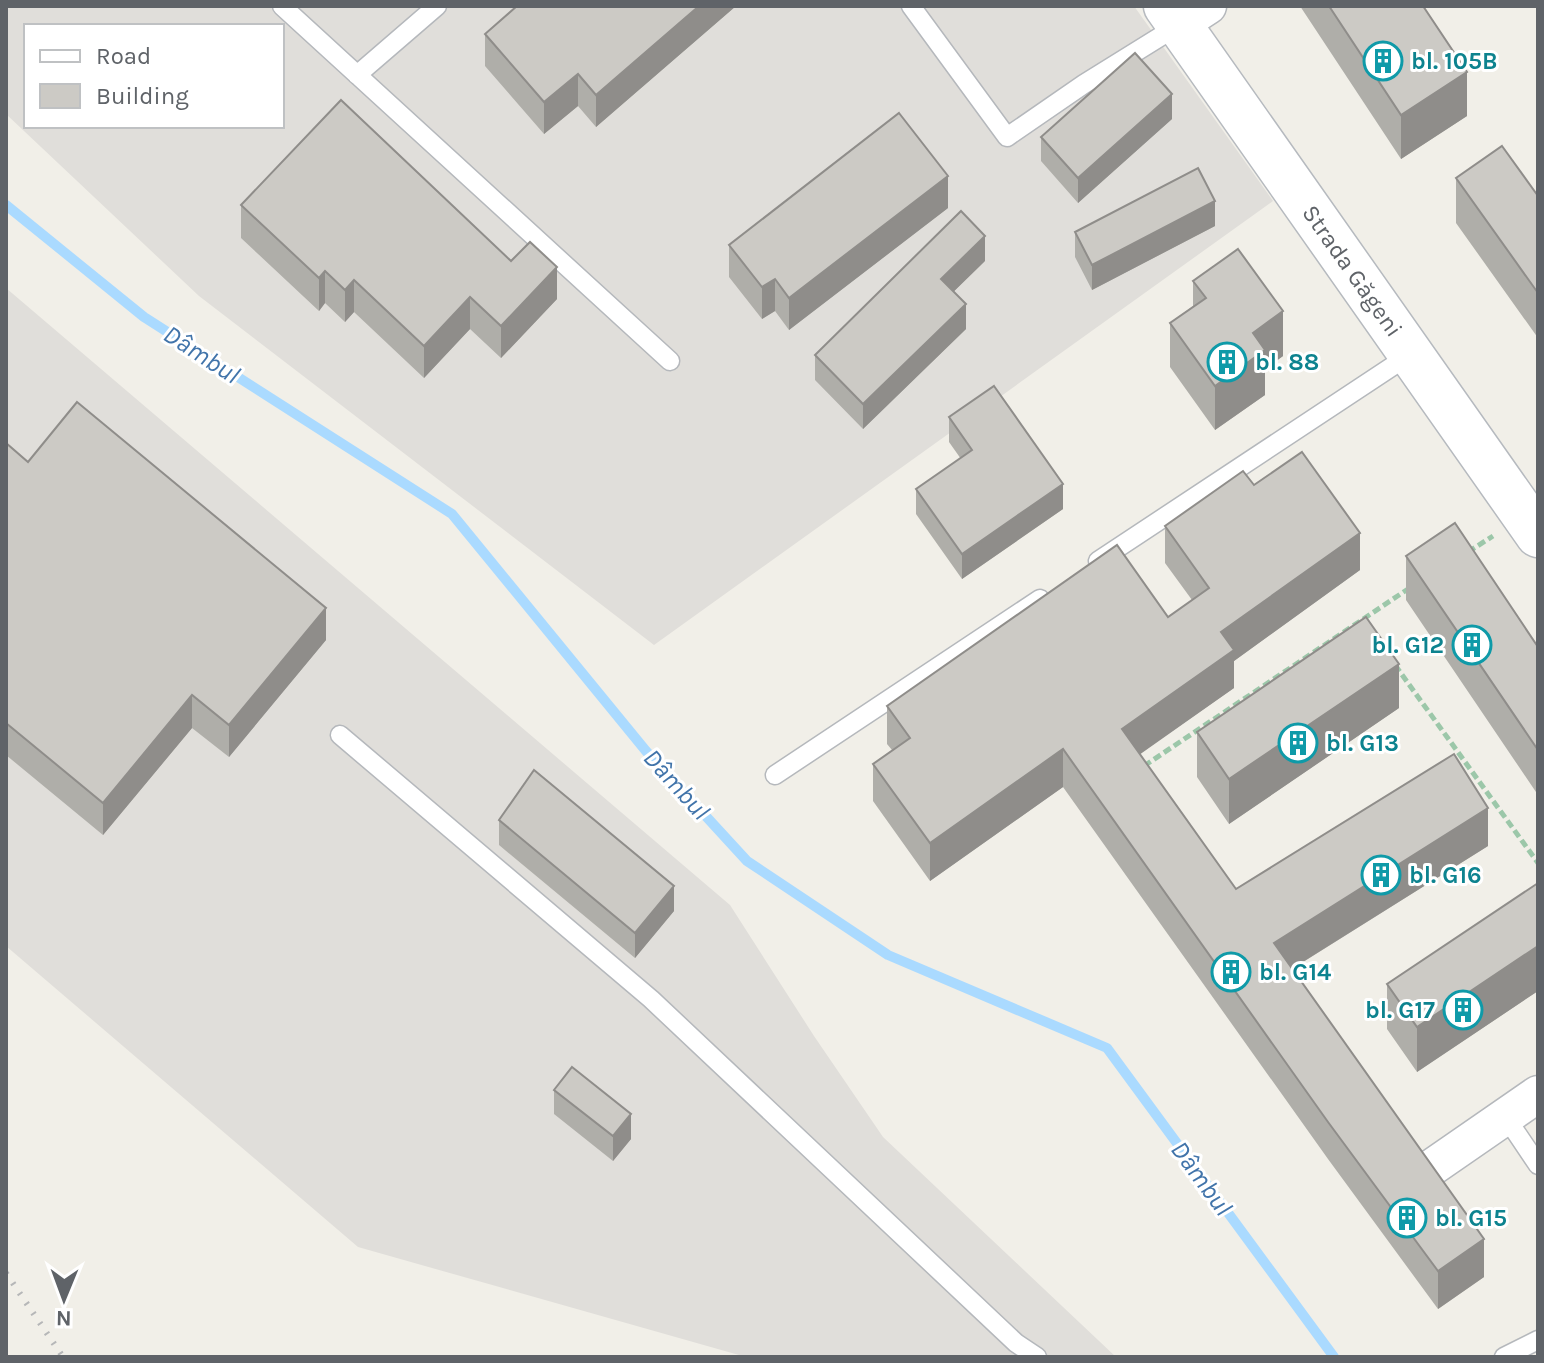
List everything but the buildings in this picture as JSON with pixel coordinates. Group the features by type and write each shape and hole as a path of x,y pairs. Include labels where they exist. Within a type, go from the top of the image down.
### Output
{"main road":[{"name":"Strada Găgeni","path":"1184,12 1411,354 1531,526"}],"street":[{"path":"1431,1168 1538,1094"}],"lane":[{"path":"282,6 670,361"},
{"path":"357,75 437,6"},
{"path":"911,6 1007,137 1184,12"},
{"path":"1080,573 1411,354"},
{"path":"775,775 1053,590"},
{"path":"340,735 651,999 1016,1343 1037,1357"},
{"path":"1505,1116 1538,1165"},
{"path":"1504,1357 1538,1340"}],"path":[{"path":"1462,556 1531,526"},
{"path":"1140,769 1412,587"},
{"path":"1362,619 1371,632"},
{"path":"1389,657 1538,863"}],"shaded area":[{"path":"6,6 1134,6 1273,201 654,645 199,296 6,114"},
{"path":"6,288 730,905 883,1137 1116,1357 746,1357 358,1247 6,946"}],"waterway":[{"name":"Dâmbul","path":"6,205 144,317 452,514 646,751 747,861 888,955 1107,1048 1334,1357"}],"railway":[{"path":"6,1273 63,1357"}],"place":[{"name":"bl. 105B","path":"1383,61"},
{"name":"bl. 88","path":"1227,362"},
{"name":"bl. G12","path":"1472,645"},
{"name":"bl. G13","path":"1298,743"},
{"name":"bl. G16","path":"1381,875"},
{"name":"bl. G14","path":"1231,972"},
{"name":"bl. G17","path":"1463,1010"},
{"name":"bl. G15","path":"1407,1218"}]}
